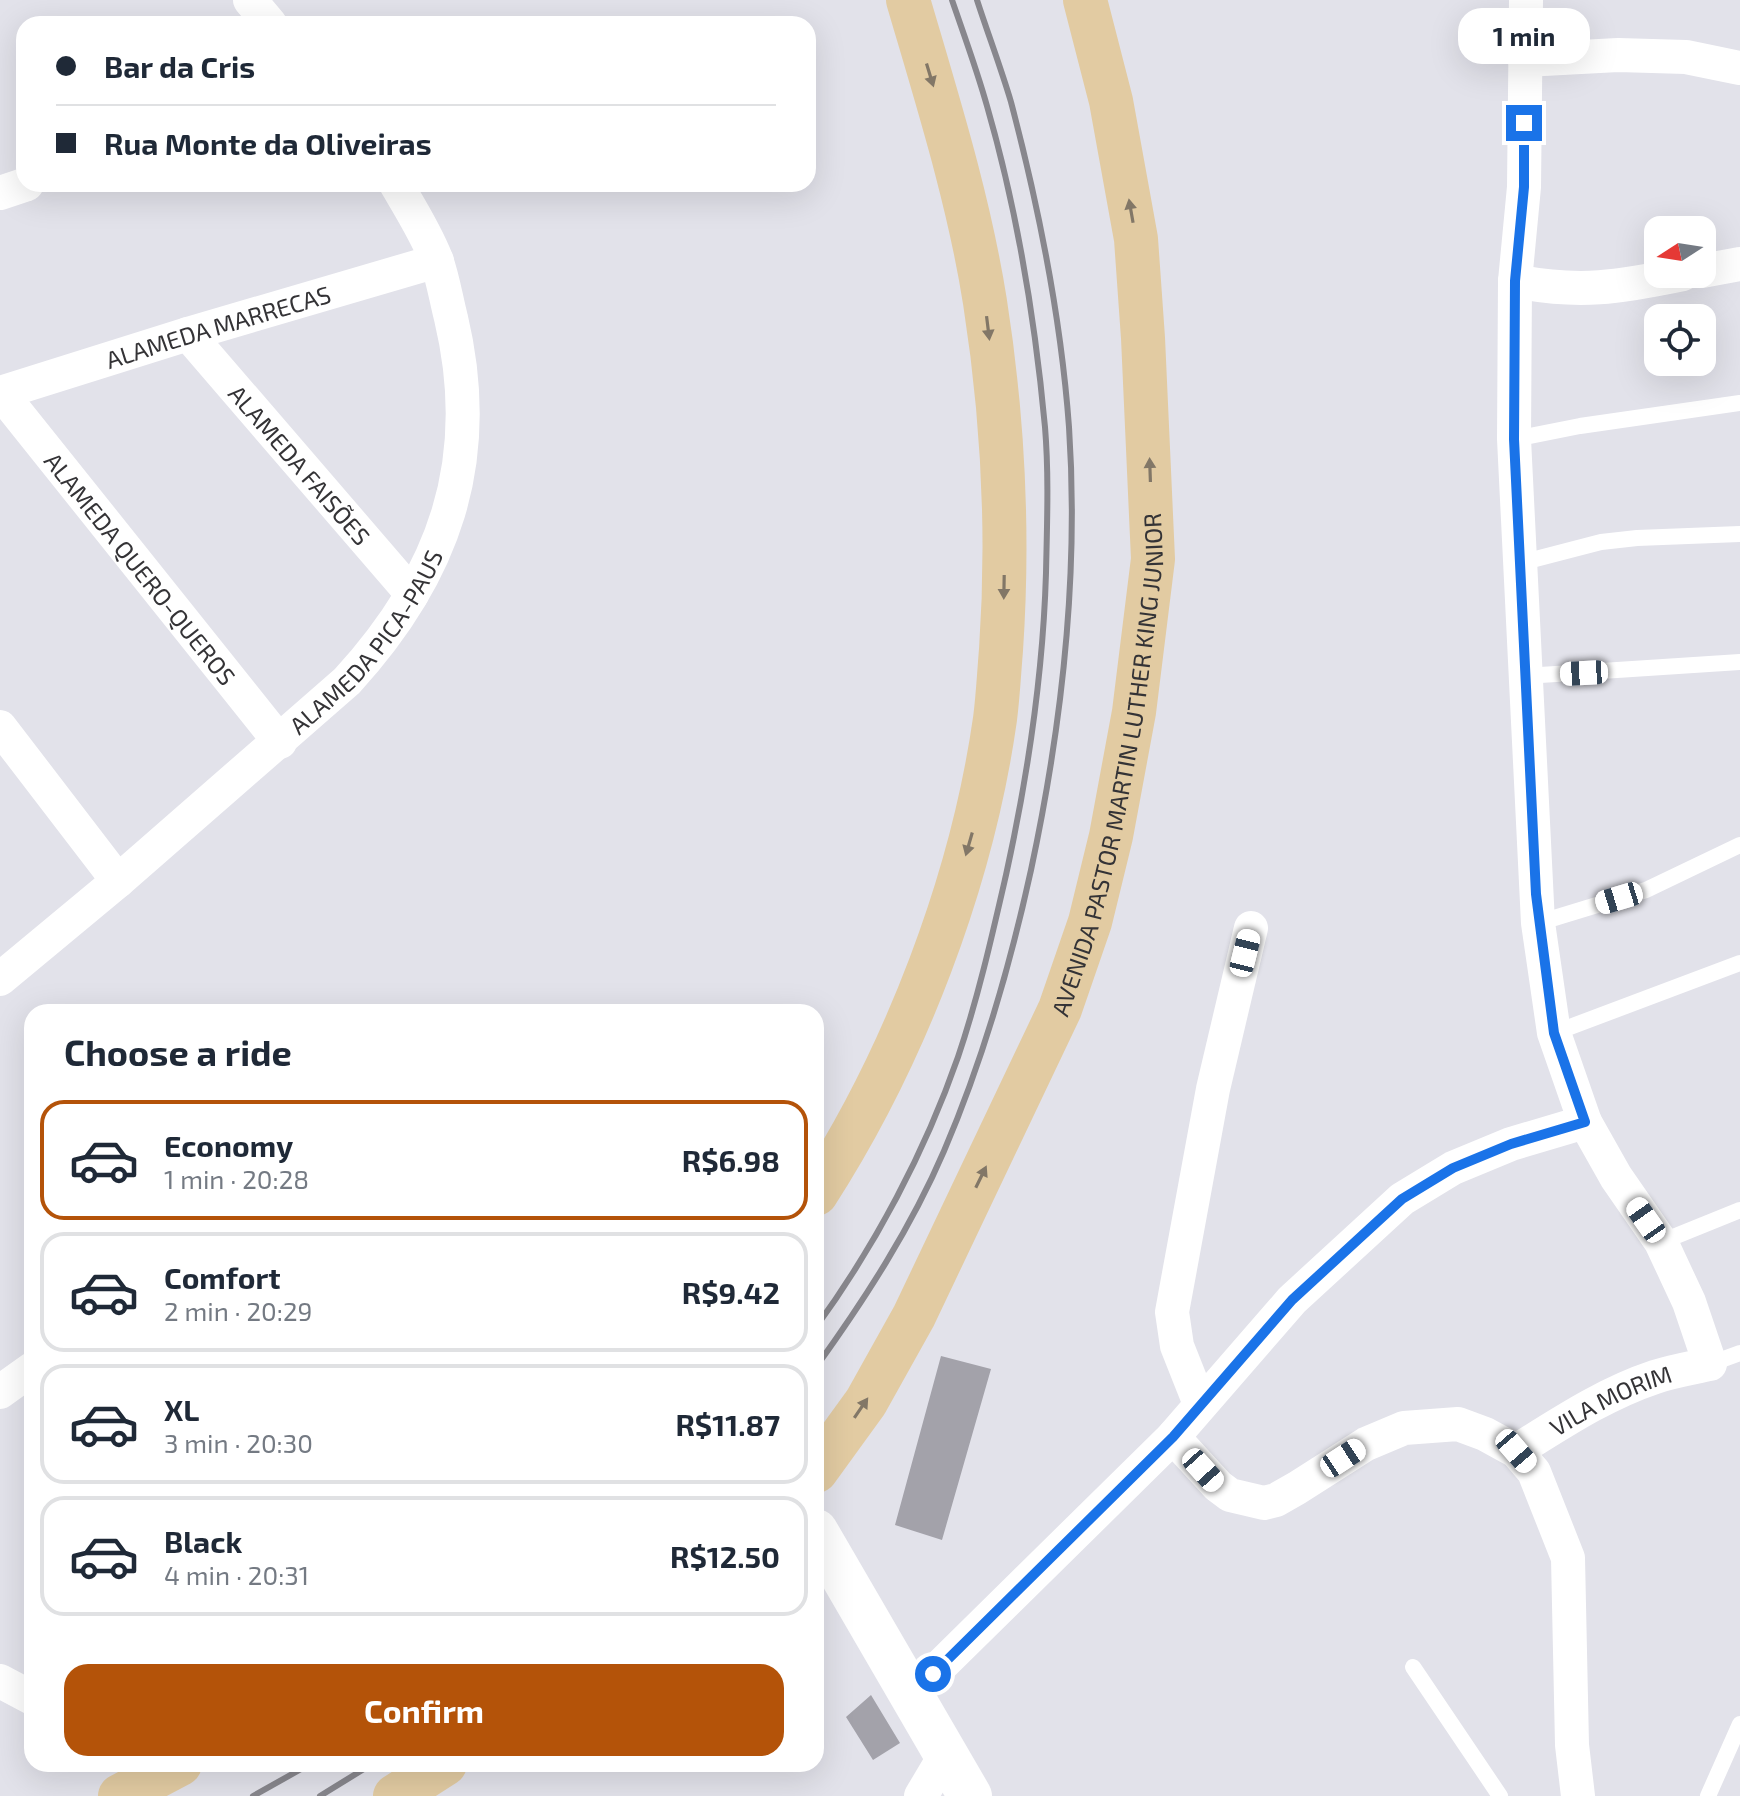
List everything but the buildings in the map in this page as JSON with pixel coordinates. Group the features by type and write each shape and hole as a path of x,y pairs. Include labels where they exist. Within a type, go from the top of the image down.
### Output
{"main road":[{"path":"824,1182 851,1140 897,1043 947,920 979,811 997,701 1004,609 1005,515 997,395 989,332 969,222 908,0"},
{"name":"AVENIDA PASTOR MARTIN LUTHER KING JUNIOR","path":"824,1460 866,1402 914,1316 1060,1009 1090,922 1111,836 1134,712 1153,559 1143,338 1133,224 1111,101 1085,0"},
{"path":"824,1545 970,1796"},
{"path":"120,1796 154,1772"},
{"path":"395,1796 432,1772"}],"street":[{"path":"250,0 263,16"},
{"path":"1526,0 1524,187 1515,281 1514,439 1538,923 1554,1033 1585,1122 1616,1177 1661,1242 1689,1302 1725,1358"},
{"path":"1525,60 1618,55 1686,57 1740,68"},
{"name":"ALAMEDA PICA-PAUS","path":"0,979 280,742 347,681 381,644 438,547 460,475 464,416 458,346 437,261 400,192"},
{"name":"ALAMEDA MARRECAS","path":"1,393 437,261"},
{"path":"1716,268 1740,264"},
{"path":"1515,281 1580,290 1644,282"},
{"name":"ALAMEDA FAISÕES","path":"188,334 412,594"},
{"name":"ALAMEDA QUERO-QUEROS","path":"1,393 280,742"},
{"path":"0,727 118,881"},
{"path":"1200,1404 1177,1346 1172,1312 1213,1089 1251,928"},
{"path":"911,1695 1173,1437 1292,1300 1402,1199 1453,1168 1511,1144 1585,1122"},
{"name":"VILA MORIM","path":"1516,1451 1589,1405 1620,1390 1657,1376 1725,1358"},
{"path":"0,1392 24,1375"},
{"path":"1173,1437 1230,1495 1264,1503 1297,1488 1366,1444 1404,1428 1458,1424 1516,1451 1534,1472 1568,1558 1572,1745 1578,1796"},
{"path":"0,1681 24,1694"},
{"path":"921,1796 946,1754"}],"lane":[{"path":"1514,439 1580,426 1740,403"},
{"path":"1520,563 1601,542 1740,534"},
{"path":"1525,676 1740,662"},
{"path":"1538,923 1646,890 1740,845"},
{"path":"1554,1033 1740,963"},
{"path":"1661,1242 1740,1210"},
{"path":"1413,1667 1500,1796"},
{"path":"1708,1796 1740,1724"}],"railway":[{"path":"824,1316 897,1197 930,1128 958,1057 1006,875 1028,762 1038,687 1046,573 1047,482 1045,427 1036,346 1024,265 998,145 952,0"},
{"path":"824,1355 869,1289 917,1208 971,1082 1005,977 1023,906 1042,815 1059,705 1072,538 1072,483 1065,386 1055,304 1031,182 1011,102 977,0"},
{"path":"253,1796 296,1772"},
{"path":"320,1796 359,1772"}],"route":[{"path":"933,1674 1173,1437 1292,1300 1402,1199 1453,1168 1511,1144 1585,1122 1554,1033 1536,894 1514,439 1515,281 1524,187 1524,123"}]}
